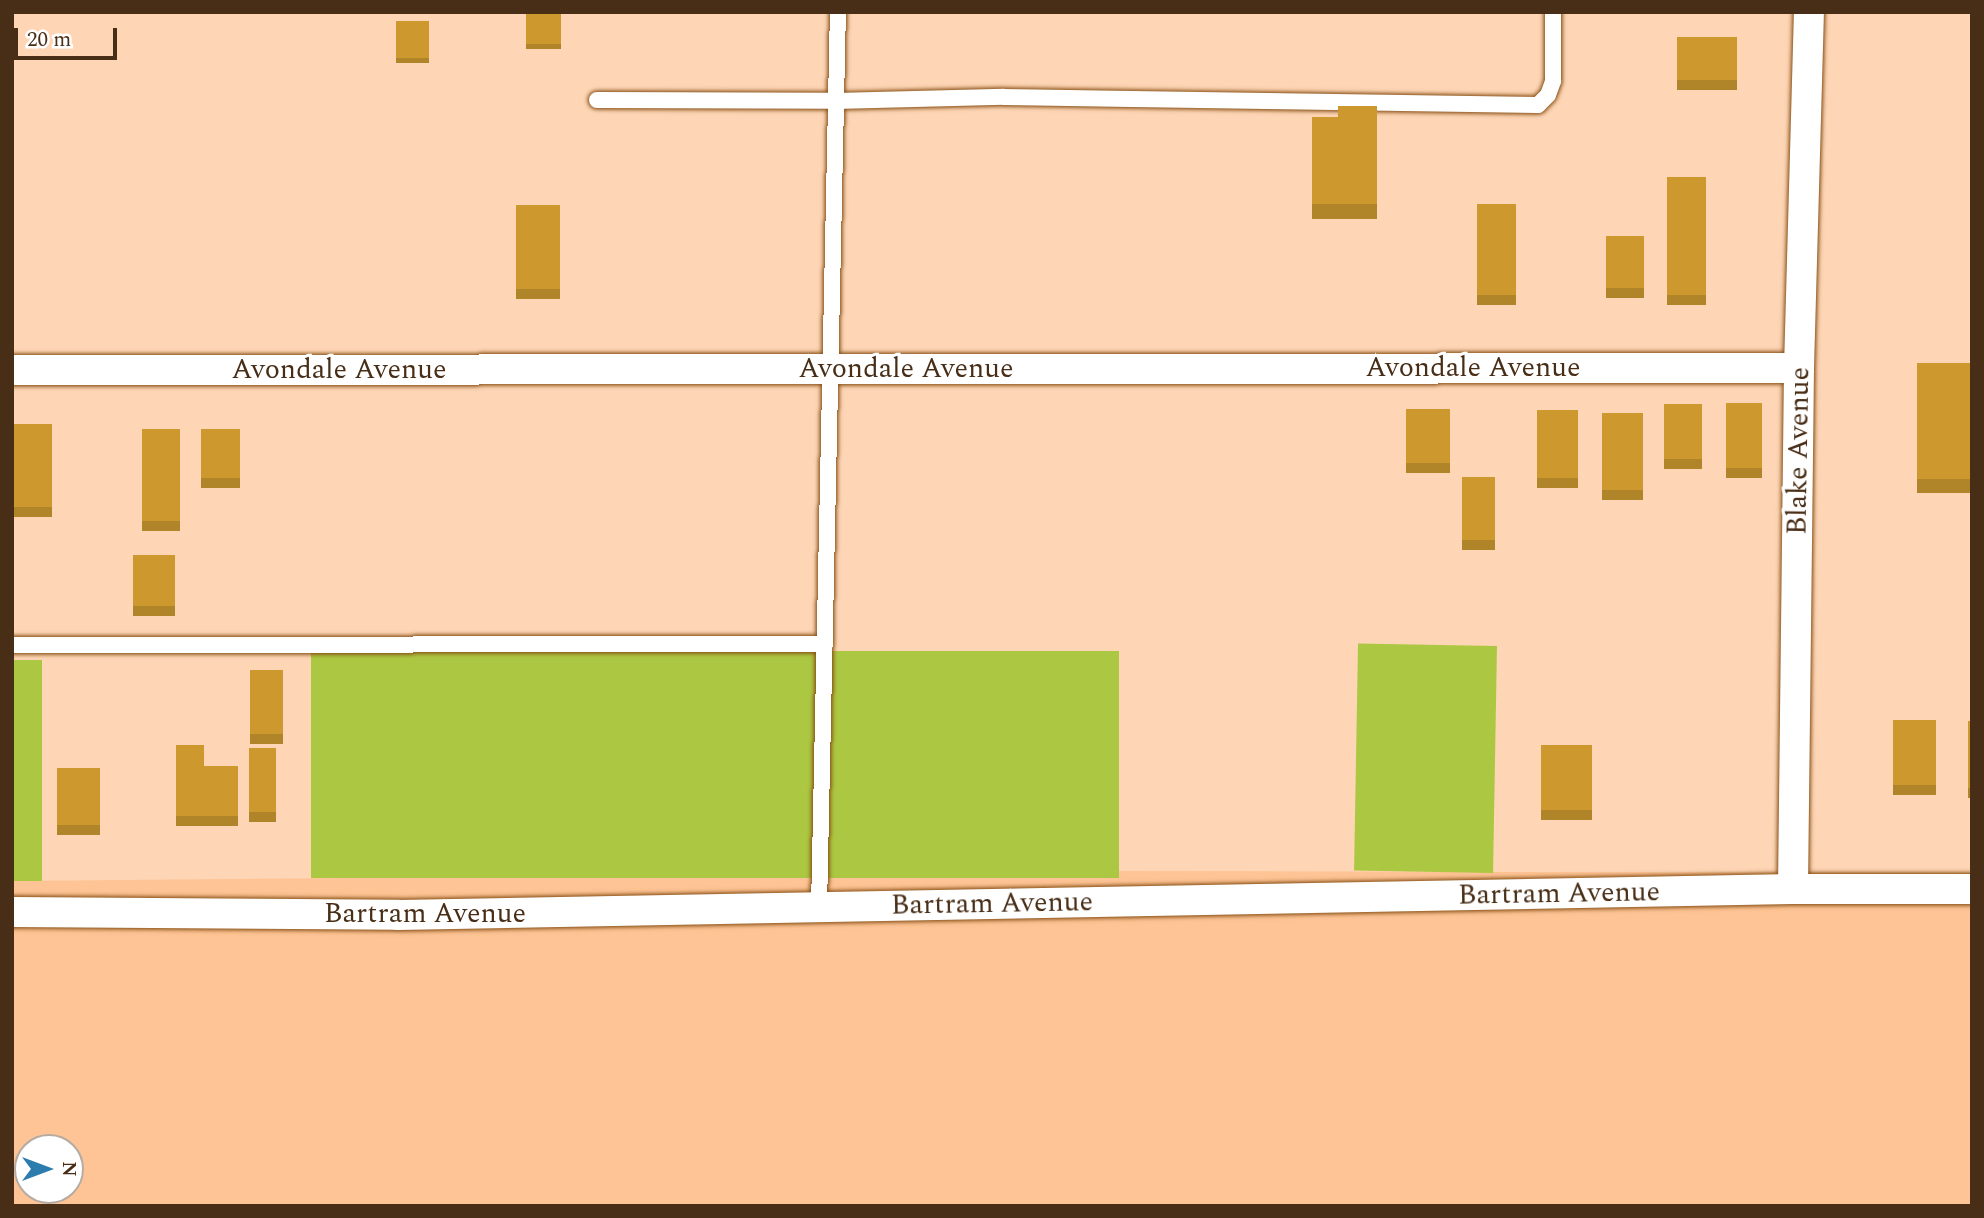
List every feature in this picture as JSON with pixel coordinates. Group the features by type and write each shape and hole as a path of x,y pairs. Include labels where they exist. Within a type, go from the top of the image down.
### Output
{"street":[{"name":"Blake Avenue","path":"1793,889 1799,368 1810,12"},
{"name":"Avondale Avenue","path":"12,370 1799,368"},
{"name":"Bartram Avenue","path":"12,912 398,915 1793,889 1972,889"}],"lane":[{"path":"819,908 838,12"},
{"path":"597,100 835,101 1004,97 1538,105 1548,95 1553,81 1553,12"},
{"path":"12,645 825,644"}],"shaded area":[{"path":"1115,871 1972,873 1972,1206 12,1206 12,881"}],"green space":[{"path":"1358,644 1497,646 1493,873 1354,871"},
{"path":"311,651 1119,651 1119,878 311,878"},
{"path":"12,660 42,660 42,881 12,881"}],"building":[{"path":"526,12 561,12 561,44 526,44"},
{"path":"396,21 429,21 429,58 396,58"},
{"path":"1677,37 1737,37 1737,80 1677,80"},
{"path":"1338,106 1377,106 1377,204 1312,204 1312,117 1338,117"},
{"path":"1667,177 1706,177 1706,295 1667,295"},
{"path":"1477,204 1516,204 1516,295 1477,295"},
{"path":"516,205 560,205 560,289 516,289"},
{"path":"1606,236 1644,236 1644,288 1606,288"},
{"path":"1917,363 1972,363 1972,479 1917,479"},
{"path":"1726,403 1762,403 1762,468 1726,468"},
{"path":"1664,404 1702,404 1702,459 1664,459"},
{"path":"1406,409 1450,409 1450,463 1406,463"},
{"path":"1537,410 1578,410 1578,478 1537,478"},
{"path":"1602,413 1643,413 1643,490 1602,490"},
{"path":"12,424 52,424 52,507 12,507"},
{"path":"142,429 180,429 180,521 142,521"},
{"path":"201,429 240,429 240,478 201,478"},
{"path":"1462,477 1495,477 1495,540 1462,540"},
{"path":"133,555 175,555 175,606 133,606"},
{"path":"250,670 283,670 283,734 250,734"},
{"path":"1893,720 1936,720 1936,785 1893,785"},
{"path":"1968,721 1972,721 1972,788 1968,788"},
{"path":"176,745 204,745 204,766 238,766 238,816 176,816"},
{"path":"1541,745 1592,745 1592,810 1541,810"},
{"path":"249,748 276,748 276,812 249,812"},
{"path":"57,768 100,768 100,825 57,825"}]}
